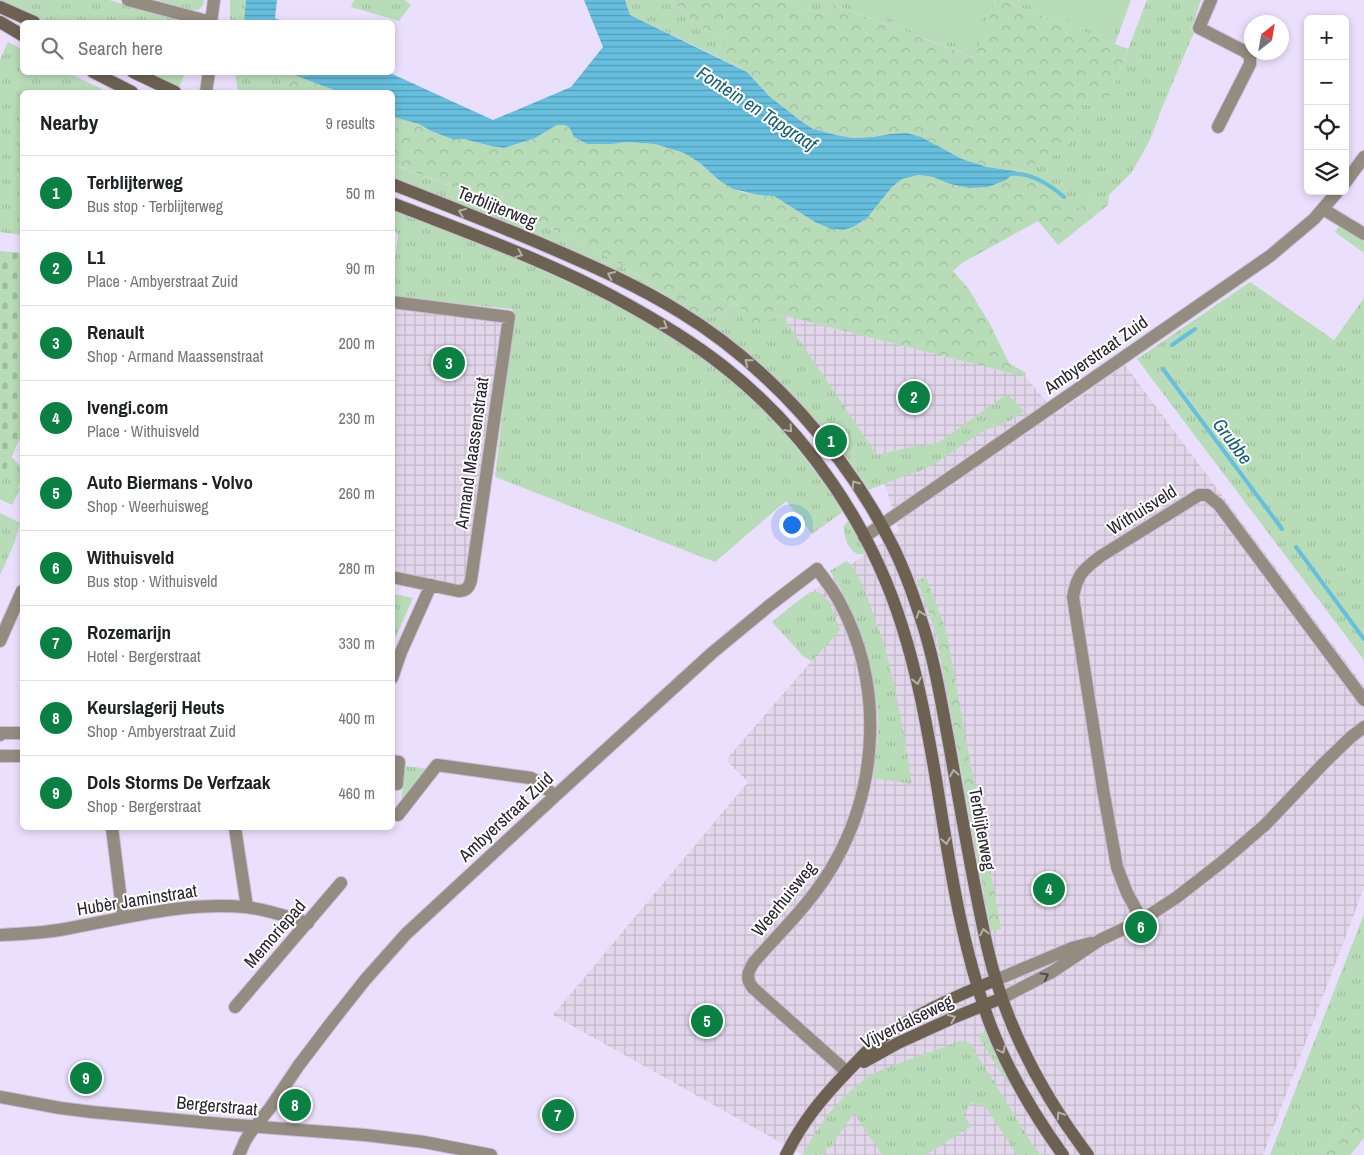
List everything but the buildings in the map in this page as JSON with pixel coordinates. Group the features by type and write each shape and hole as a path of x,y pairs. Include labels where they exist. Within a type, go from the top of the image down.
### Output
{"main road":[{"path":"0,7 29,20"},
{"path":"0,22 20,34"},
{"path":"99,75 128,90"},
{"path":"139,75 172,90"},
{"name":"Terblijterweg","path":"395,185 593,266 657,299 706,329 757,370 798,411 841,463 866,499 896,553 920,615 934,663 980,916 1002,998 1013,1028 1039,1081 1062,1119 1088,1155"},
{"name":"Terblijterweg","path":"395,204 575,278 666,327 700,349 740,381 775,414 823,470 864,537 891,595 901,623 927,724 966,945 984,1005 996,1039 1019,1084 1042,1124 1063,1155"},
{"path":"978,987 996,980"},
{"name":"Vijverdalseweg","path":"786,1155 812,1111 831,1088 875,1044 891,1031 914,1018 978,987"},
{"path":"984,1005 1002,998"},
{"name":"Vijverdalseweg","path":"847,1072 898,1043 984,1005"}],"street":[{"path":"128,0 203,20"},
{"path":"211,20 214,0"},
{"path":"1211,0 1199,28 1250,56 1250,64 1218,127"},
{"path":"206,90 209,75"},
{"path":"1349,177 1364,156"},
{"name":"Ambyerstraat Zuid","path":"864,537 1250,270 1288,242 1323,209 1335,195"},
{"path":"1323,209 1364,234"},
{"name":"Armand Maassenstraat","path":"395,302 509,317 469,587 464,591 458,591 431,585"},
{"name":"Withuisveld","path":"1142,920 1127,894 1117,867 1102,788 1073,597 1076,581 1086,567 1199,495 1207,495 1219,505 1364,700"},
{"name":"Ambyerstraat Zuid","path":"239,1155 245,1141 330,1023 390,951 555,796 712,653 817,569"},
{"name":"Weerhuisweg","path":"817,569 841,604 852,629 866,675 871,734 868,766 857,813 835,862 803,908 754,962 750,968 748,978 753,988 847,1072"},
{"path":"395,578 431,585 395,669"},
{"path":"0,641 20,596"},
{"path":"1002,998 1052,972 1100,940 1142,920 1177,897 1245,843 1284,806 1324,763 1364,727"},
{"path":"0,735 0,733 20,733"},
{"path":"0,756 20,756"},
{"path":"395,761 399,762 397,784 395,784"},
{"path":"398,815 437,766 531,778 555,796"},
{"path":"112,830 123,917"},
{"path":"235,830 247,907"},
{"name":"Memoriepad","path":"235,1007 341,883"},
{"name":"Hubèr Jaminstraat","path":"0,935 63,930 123,917 186,907 247,907 308,923"},
{"path":"996,980 1072,948 1100,940"},
{"name":"Bergerstraat","path":"0,1098 92,1112 383,1137 441,1145 491,1155"}],"shaded area":[{"path":"395,307 505,321 467,578 464,584 457,585 395,571"},
{"path":"782,315 1026,377 1056,414 1125,365 1364,686 1364,888 1263,1155 803,1155 553,1015 748,782 726,760 821,650 791,606 899,531 876,455"}],"green space":[{"path":"0,0 109,0 179,20 41,20 0,2"},
{"path":"157,0 204,0 199,10 187,10"},
{"path":"230,0 246,0 244,20 230,20"},
{"path":"354,0 404,0 411,5 399,21 351,7"},
{"path":"625,0 672,0 705,30 724,36 716,56 630,15"},
{"path":"672,0 784,0 826,16 832,4 975,58 995,0 1002,0 1128,49 1105,110 1097,105 1077,104 1080,133 1060,153 1017,171 1047,183 1064,195 1073,211 1089,201 1109,195 1108,205 1058,245 1038,221 962,263 953,271 968,288 990,324 1009,363 1026,373 1026,377 782,315 747,329 739,303 716,315 699,321 649,283 590,246 512,211 395,165 395,117 419,124 452,139 464,139 504,148 535,138 557,125 564,125 569,127 574,137 587,144 626,142 655,144 684,153 700,163 720,181 741,192 774,196 815,222 881,201 892,187 902,179 919,175 933,177 950,184 969,188 988,187 1016,171 987,167 962,159 941,149 890,134 854,138 813,129 769,96 747,72 716,56 724,36 705,30"},
{"path":"784,0 995,0 976,58 832,4 826,16"},
{"path":"850,0 989,0 971,49 849,4"},
{"path":"1002,0 1131,0 1115,44"},
{"path":"1021,0 1127,0 1113,37 1020,2"},
{"path":"1147,0 1201,0 1191,29 1195,30 1150,140 1132,172 1109,195 1089,201 1073,212 1016,171 1060,153 1077,104 1097,105 1105,109"},
{"path":"8,42 20,48 20,75 72,75 104,90 20,90 20,235 0,232 0,60"},
{"path":"151,75 184,75 179,87"},
{"path":"235,75 295,75 286,90 238,90"},
{"path":"295,75 334,90 286,90"},
{"path":"395,165 512,211 590,246 649,283 699,321 395,179"},
{"path":"395,209 518,259 593,293 656,325 688,346 744,391 770,415 824,482 844,511 812,534 786,501 715,562 495,477 514,313 512,309 395,297 395,259 398,236 395,230"},
{"path":"1339,226 1364,241 1364,253 1335,232"},
{"path":"0,251 20,253 20,438 0,482"},
{"path":"1250,282 1334,340 1364,298 1364,660 1137,359"},
{"path":"740,303 747,328 782,315 877,455 938,443 1007,394 1024,411 1009,421 981,432 938,462 920,471 869,490 832,437 827,439 699,321"},
{"path":"7,452 20,466 18,488 20,489 12,505 0,499 0,466"},
{"path":"0,513 20,523 14,544 0,575"},
{"path":"849,520 867,553 862,554 853,551 847,542 844,526"},
{"path":"846,561 853,567 861,582 885,648 912,784 873,778 878,716 873,678 856,622 840,587 830,571"},
{"path":"926,577 946,630 1001,929 991,931 936,633 917,580"},
{"path":"810,592 818,592 829,601 840,630 812,661 804,657 772,622"},
{"path":"395,595 413,598 395,638"},
{"path":"406,766 429,769 401,801"},
{"path":"1364,914 1364,1095 1322,1155 1270,1155"},
{"path":"981,1033 987,1033 1017,1095 981,1041 979,1036"},
{"path":"960,1041 970,1043 1032,1144 1041,1155 1017,1155 985,1106 980,1107 977,1103 973,1102 969,1105 967,1111 962,1112 971,1126 926,1155 882,1155 854,1113 829,1149 827,1147 824,1155 803,1155 815,1133 838,1103 866,1078 885,1068"},
{"path":"1364,1095 1364,1138 1350,1155 1322,1155"}],"water":[{"path":"246,0 277,0 275,18 279,20 244,20"},
{"path":"584,0 625,0 630,15 747,72 769,96 813,129 854,138 907,133 921,137 962,159 987,167 1016,171 1006,180 988,187 969,188 950,184 933,177 919,175 902,179 892,187 867,218 853,227 843,230 829,228 815,222 774,196 759,195 733,189 684,153 655,144 626,142 587,144 574,137 569,127 564,125 557,125 535,138 504,148 464,139 452,139 419,124 395,117 395,90 334,90 294,75 394,75 493,120 571,87 603,47"}],"waterway":[{"name":"Fontein en Tapgraaf","path":"1010,174 1032,177 1064,197"},
{"name":"Grubbe","path":"1172,345 1195,329"},
{"name":"Grubbe","path":"1163,369 1282,529"},
{"name":"Grubbe","path":"1296,547 1364,639"}],"place":[{"name":"Renault","path":"449,363"},
{"name":"L1","path":"914,397"},
{"name":"Terblijterweg","path":"831,441"},
{"name":"Ivengi.com","path":"1049,889"},
{"name":"Withuisveld","path":"1141,927"},
{"name":"Auto Biermans - Volvo","path":"707,1021"},
{"name":"Dols Storms De Verfzaak","path":"86,1078"},
{"name":"Keurslagerij Heuts","path":"295,1105"},
{"name":"Rozemarijn","path":"558,1115"}]}
